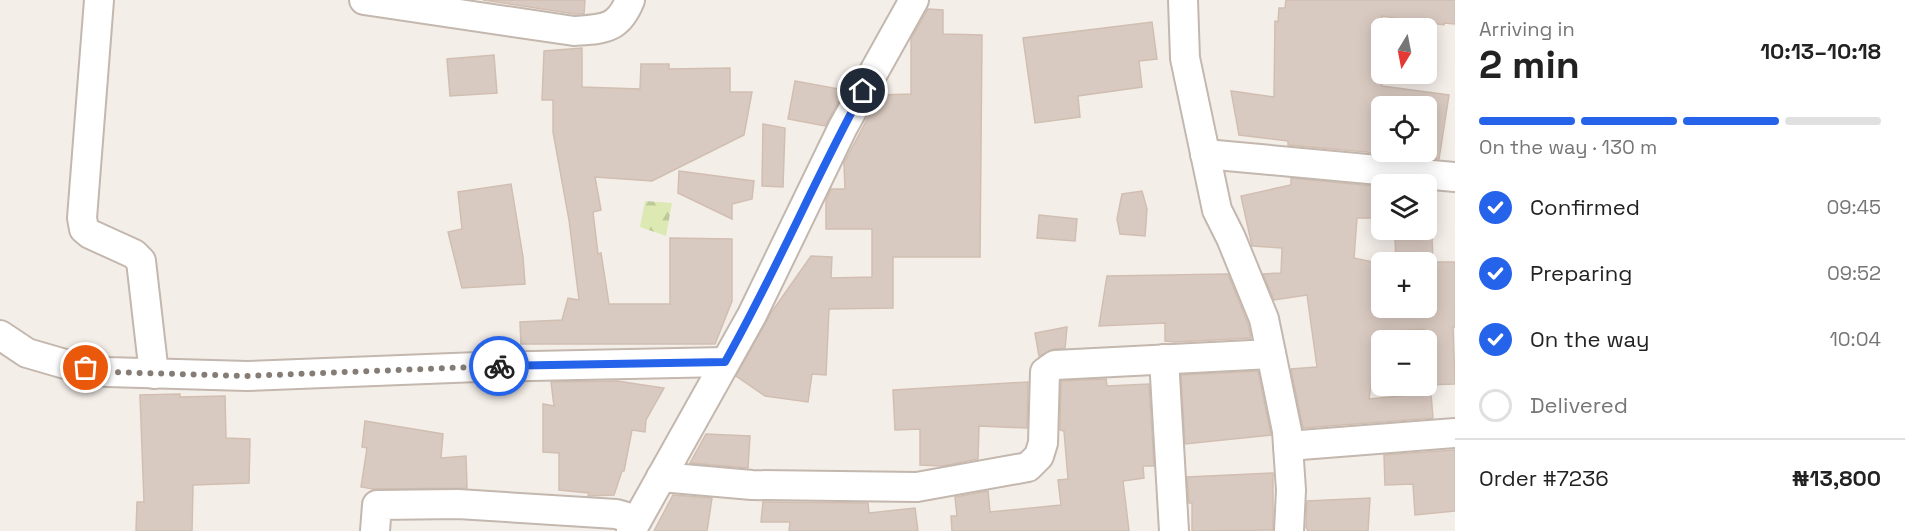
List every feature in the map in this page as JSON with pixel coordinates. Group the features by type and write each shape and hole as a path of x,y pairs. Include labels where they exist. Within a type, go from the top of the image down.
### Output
{"street":[{"path":"99,0 82,218 84,229 90,234 134,254 141,261 154,374"},
{"path":"364,0 574,31 602,29 623,17 630,0"},
{"path":"375,531 377,505 458,504 616,514 634,526 752,315 843,127 914,0"},
{"path":"1183,0 1185,58 1217,210 1264,319 1271,354 1288,446 1291,490 1289,531"},
{"path":"1206,154 1455,177"},
{"path":"0,335 27,353 65,364 107,372 154,374 247,376 478,367 725,362"},
{"path":"661,477 752,485 917,487 1028,467 1039,456 1043,443 1045,372 1055,365 1271,354"},
{"path":"1164,359 1174,531"},
{"path":"1288,446 1455,434"}],"green space":[{"path":"645,201 672,203 666,236 640,227"}],"building":[{"path":"483,0 585,0 584,14 575,14"},
{"path":"1286,0 1455,0 1455,24 1437,24 1437,18 1382,16 1382,18 1371,18 1371,84 1449,95 1439,159 1437,159 1437,96 1371,96 1371,152 1288,145 1288,141 1239,135 1231,91 1274,97 1275,21 1278,22 1279,8 1285,8"},
{"path":"928,9 943,10 943,34 982,35 980,257 893,257 893,308 829,309 826,375 812,374 808,402 765,396 736,376 771,313 811,256 832,257 831,278 872,277 872,229 826,229 826,200 831,189 845,189 844,163 880,95 911,94 911,39"},
{"path":"1152,22 1157,59 1139,61 1142,87 1078,96 1080,117 1035,123 1023,38"},
{"path":"582,48 582,87 640,89 641,64 669,64 669,69 730,68 730,92 752,92 744,135 652,181 595,177 601,210 593,212 598,254 601,253 609,304 670,304 670,238 732,239 732,301 715,344 521,344 520,322 562,320 568,298 579,300 569,220 553,132 553,100 542,100 544,51"},
{"path":"494,55 497,93 450,96 447,59"},
{"path":"795,81 839,89 837,97 841,97 825,126 788,119"},
{"path":"763,124 785,128 783,187 762,186"},
{"path":"679,171 754,181 752,199 732,204 732,219 678,193"},
{"path":"1291,178 1371,186 1371,218 1357,218 1354,258 1371,262 1371,318 1437,318 1437,262 1455,262 1455,327 1453,327 1455,384 1437,385 1437,330 1371,330 1369,399 1431,396 1433,418 1303,428 1291,369 1317,367 1307,295 1274,300 1263,274 1281,273 1282,248 1252,246 1241,196 1291,185"},
{"path":"511,184 525,284 462,288 448,232 462,229 458,192"},
{"path":"1142,191 1147,209 1145,236 1120,234 1117,219 1122,194"},
{"path":"1039,215 1077,219 1075,241 1037,238"},
{"path":"1395,240 1432,240 1433,252 1396,252"},
{"path":"1228,274 1248,324 1251,338 1174,342 1165,341 1165,323 1099,326 1107,276"},
{"path":"1067,327 1065,348 1054,349 1039,356 1035,333"},
{"path":"1258,371 1271,435 1185,444 1181,375"},
{"path":"1106,379 1107,386 1149,384 1154,466 1143,466 1144,478 1123,481 1129,531 952,531 951,516 957,516 955,497 988,491 990,512 1061,505 1058,480 1068,479 1064,431 1060,430 1061,381"},
{"path":"617,381 664,388 646,420 645,432 632,430 624,471 622,471 614,495 588,496 589,493 559,490 559,453 543,452 543,404 554,406 551,382"},
{"path":"1028,382 1027,428 979,426 978,459 943,466 920,465 920,429 895,430 893,390"},
{"path":"180,394 180,397 225,396 226,438 250,439 249,483 193,485 192,531 136,531 137,502 144,502 140,395"},
{"path":"365,421 443,434 441,458 466,456 467,488 373,489 361,487 367,448 362,447"},
{"path":"706,434 750,436 748,468 690,463"},
{"path":"1455,450 1455,511 1415,515 1413,484 1385,485 1384,455"},
{"path":"1273,473 1273,530 1192,531 1192,503 1189,503 1187,477"},
{"path":"673,495 712,498 707,531 654,531"},
{"path":"1370,498 1368,531 1308,531 1306,527 1307,501"},
{"path":"763,502 868,503 869,513 915,508 918,531 789,531 790,522 761,522"}],"way so far":[{"path":"86,368 107,372 247,376 499,366"}],"route":[{"path":"499,366 725,362 752,315 843,127 863,91"}]}
